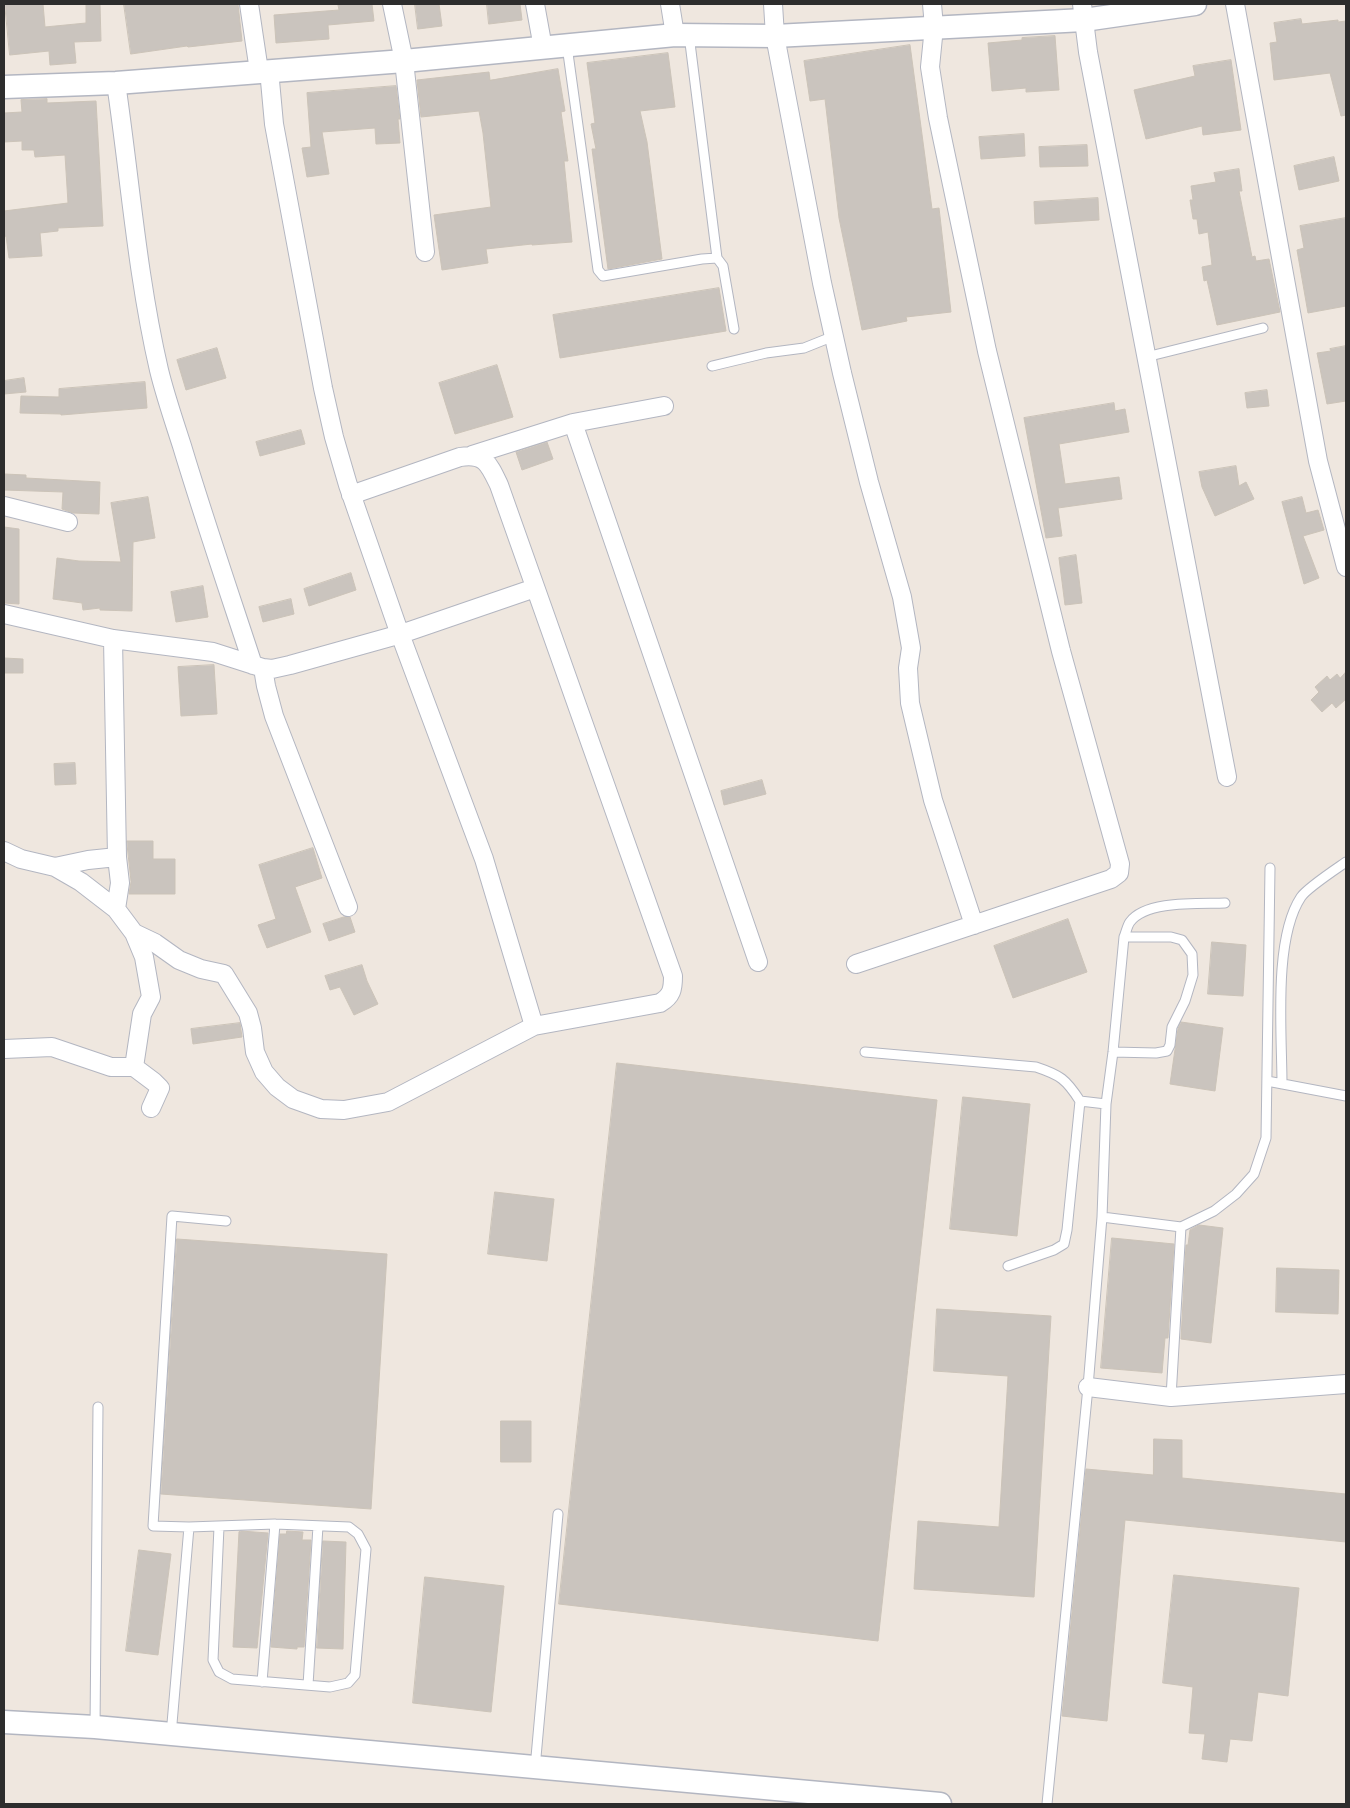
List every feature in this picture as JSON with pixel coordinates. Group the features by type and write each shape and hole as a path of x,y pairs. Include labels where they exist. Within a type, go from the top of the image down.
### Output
{"street":[{"path":"249,4 264,70 323,388 334,437 351,494 484,859 534,1026"},
{"path":"392,4 404,61 425,252"},
{"path":"536,4 543,48"},
{"path":"670,4 682,35"},
{"path":"772,4 776,36 822,283 869,482 902,596 911,648 908,668 910,703 933,800 974,925"},
{"path":"856,964 1111,879 1120,873 1120,864 1060,651 987,351 938,118 930,67 934,27 932,4"},
{"path":"4,87 116,83 264,70 404,61 682,35 776,36 934,27 1083,12 1195,4"},
{"path":"1235,4 1318,461 1346,567"},
{"path":"1083,12 1088,52 1227,777"},
{"path":"116,83 144,292 159,370 198,498 274,716 348,907"},
{"path":"351,494 460,457 472,455 573,423 664,406"},
{"path":"573,423 758,962"},
{"path":"134,933 155,943 179,960 201,969 224,974 248,1013 255,1052 264,1072 277,1087 293,1099 321,1109 344,1110 388,1102 534,1026 660,1003 667,999 673,991 673,976 494,474 483,459 472,455"},
{"path":"4,506 68,522"},
{"path":"4,614 113,639 213,652 272,669 401,634 535,588"},
{"path":"113,639 117,856 120,883 116,909"},
{"path":"4,850 21,859 55,868 81,882 116,909 134,933 144,957 151,997 142,1014 134,1067"},
{"path":"55,868 88,860 117,856"},
{"path":"4,1049 52,1047 111,1067 134,1067 160,1088 151,1108"},
{"path":"1088,1387 1171,1397 1346,1384"},
{"path":"4,1722 95,1727 940,1804"}],"lane":[{"path":"682,35 716,258 723,266 734,329"},
{"path":"567,46 598,270 603,276 716,258"},
{"path":"1146,357 1263,328"},
{"path":"712,366 766,353 804,348 834,336"},
{"path":"1282,1084 1281,983 1289,920 1302,895 1346,862"},
{"path":"1102,1217 1181,1227 1214,1210 1236,1194 1254,1174 1266,1138 1270,868"},
{"path":"1047,1804 1088,1387 1102,1217 1106,1104 1124,937 1130,922 1150,908 1164,905 1225,902"},
{"path":"1113,1052 1156,1053 1167,1051 1170,1045 1172,1028 1185,1002 1192,975 1192,954 1182,940 1171,937 1124,937"},
{"path":"864,1052 1036,1067 1057,1074 1071,1086 1080,1101 1064,1244 1054,1250 1008,1266"},
{"path":"1267,1081 1346,1096"},
{"path":"1080,1101 1106,1104"},
{"path":"219,1526 213,1660 219,1672 232,1679 262,1682 330,1687 348,1683 355,1675 366,1549 358,1534 349,1528 275,1524 189,1527 153,1526 172,1216 226,1221"},
{"path":"1171,1397 1181,1227"},
{"path":"95,1727 98,1407"},
{"path":"535,1768 558,1514"},
{"path":"262,1682 275,1524"},
{"path":"308,1685 318,1526"},
{"path":"171,1735 189,1527"}],"building":[{"path":"5,4 43,4 45,27 86,23 86,4 100,4 101,41 74,42 76,63 50,65 49,51 10,55"},
{"path":"124,4 238,4 242,41 131,54"},
{"path":"372,4 374,21 328,25 329,39 276,43 274,15 339,10 338,5"},
{"path":"415,4 439,4 442,26 418,29"},
{"path":"487,4 520,4 522,20 489,24"},
{"path":"1301,19 1302,24 1338,20 1338,22 1346,21 1346,115 1341,116 1330,73 1274,80 1270,43 1277,42 1274,23"},
{"path":"1055,36 1059,90 1026,92 1026,88 992,91 988,43"},
{"path":"910,45 932,209 939,208 951,312 906,317 907,321 862,330 839,218 825,99 810,101 804,61"},
{"path":"668,53 675,107 640,111 647,142 662,259 608,269 592,149 596,149 591,124 595,123 587,63"},
{"path":"1231,60 1241,130 1203,135 1202,126 1146,139 1134,90 1195,76 1193,66"},
{"path":"558,69 565,111 561,112 568,161 564,161 572,242 486,249 488,263 442,270 434,215 491,207 483,133 479,111 421,117 417,80 489,72 490,80"},
{"path":"396,86 400,119 398,119 400,143 376,144 375,128 322,132 329,174 307,177 302,148 311,147 307,93"},
{"path":"47,99 47,103 96,101 103,226 58,228 58,231 40,233 42,256 9,258 6,236 4,237 4,211 68,203 65,155 35,157 34,150 22,150 22,141 4,142 4,113 22,112 21,100"},
{"path":"1024,134 1025,156 981,159 979,137"},
{"path":"1087,145 1088,166 1040,167 1039,147"},
{"path":"1334,157 1339,181 1299,190 1294,166"},
{"path":"1239,169 1242,191 1239,191 1252,257 1255,256 1256,261 1269,259 1280,312 1217,325 1207,280 1204,281 1202,267 1212,265 1208,232 1199,234 1197,219 1193,219 1190,200 1193,200 1191,186 1216,182 1214,173"},
{"path":"1098,198 1099,220 1035,224 1034,202"},
{"path":"1346,218 1346,306 1308,313 1297,250 1304,248 1300,226"},
{"path":"719,288 726,331 560,358 553,315"},
{"path":"1346,346 1346,401 1327,404 1317,353"},
{"path":"217,348 226,378 186,390 177,360"},
{"path":"497,365 513,417 455,434 439,383"},
{"path":"24,378 26,392 4,394 4,381"},
{"path":"145,382 147,408 61,415 20,413 21,396 59,397 59,389"},
{"path":"1267,390 1269,406 1247,408 1245,393"},
{"path":"1114,403 1115,411 1125,409 1129,432 1059,444 1065,484 1119,477 1122,499 1058,508 1062,536 1046,538 1024,418"},
{"path":"301,430 305,444 260,456 256,442"},
{"path":"547,442 553,459 522,470 516,452"},
{"path":"1236,466 1239,486 1246,482 1254,499 1215,516 1202,487 1199,472"},
{"path":"4,474 26,475 26,478 100,482 99,514 73,513 62,509 63,492 4,490"},
{"path":"148,497 155,538 133,542 132,611 100,610 100,608 83,610 82,603 53,599 57,558 79,561 121,562 111,503"},
{"path":"1302,497 1306,513 1318,510 1324,530 1303,536 1319,578 1304,584 1282,502"},
{"path":"4,527 19,529 19,604 4,603"},
{"path":"1076,555 1082,603 1065,605 1059,558"},
{"path":"351,573 356,590 309,606 304,589"},
{"path":"203,586 208,617 176,622 171,592"},
{"path":"291,599 294,614 263,622 259,607"},
{"path":"4,658 23,659 23,673 4,673"},
{"path":"214,665 217,714 181,716 178,667"},
{"path":"1346,672 1346,699 1336,708 1332,703 1322,712 1311,700 1319,692 1315,687 1327,676 1330,680 1337,674 1340,678"},
{"path":"75,763 76,784 55,785 54,764"},
{"path":"762,780 766,794 724,805 721,791"},
{"path":"127,841 153,841 153,859 175,859 175,894 129,894 131,882"},
{"path":"313,848 322,878 295,887 311,932 267,948 258,925 276,919 259,865"},
{"path":"344,917 350,917 355,932 329,941 323,924"},
{"path":"1068,919 1087,972 1013,998 994,946"},
{"path":"1212,942 1246,945 1243,996 1208,994"},
{"path":"362,965 378,1004 354,1015 340,987 330,990 325,976"},
{"path":"1181,1022 1223,1028 1215,1091 1170,1084 1178,1029"},
{"path":"240,1023 242,1037 193,1044 191,1029"},
{"path":"617,1063 937,1100 878,1641 559,1604"},
{"path":"963,1097 1030,1104 1017,1236 950,1229"},
{"path":"495,1192 554,1199 547,1261 488,1254"},
{"path":"1199,1225 1223,1228 1211,1343 1181,1339 1186,1245 1188,1245 1190,1230"},
{"path":"1112,1238 1174,1244 1168,1338 1165,1338 1162,1373 1101,1368"},
{"path":"177,1239 387,1254 371,1509 161,1494"},
{"path":"1277,1268 1339,1270 1338,1314 1276,1312"},
{"path":"937,1309 1051,1316 1034,1597 914,1589 918,1521 999,1527 1008,1376 934,1371"},
{"path":"501,1421 531,1421 531,1462 501,1462"},
{"path":"1154,1439 1182,1440 1182,1478 1346,1494 1346,1542 1125,1520 1107,1721 1062,1716 1086,1469 1153,1475"},
{"path":"287,1531 303,1532 302,1540 311,1540 304,1647 297,1647 297,1649 271,1647 280,1534 286,1534"},
{"path":"239,1532 268,1533 257,1648 233,1647"},
{"path":"323,1541 346,1542 343,1649 317,1648"},
{"path":"139,1550 171,1554 158,1655 126,1651"},
{"path":"1174,1575 1299,1588 1288,1696 1258,1692 1252,1741 1230,1739 1227,1762 1202,1759 1205,1734 1189,1733 1193,1687 1163,1683"},
{"path":"425,1577 504,1586 491,1712 413,1703"}]}
